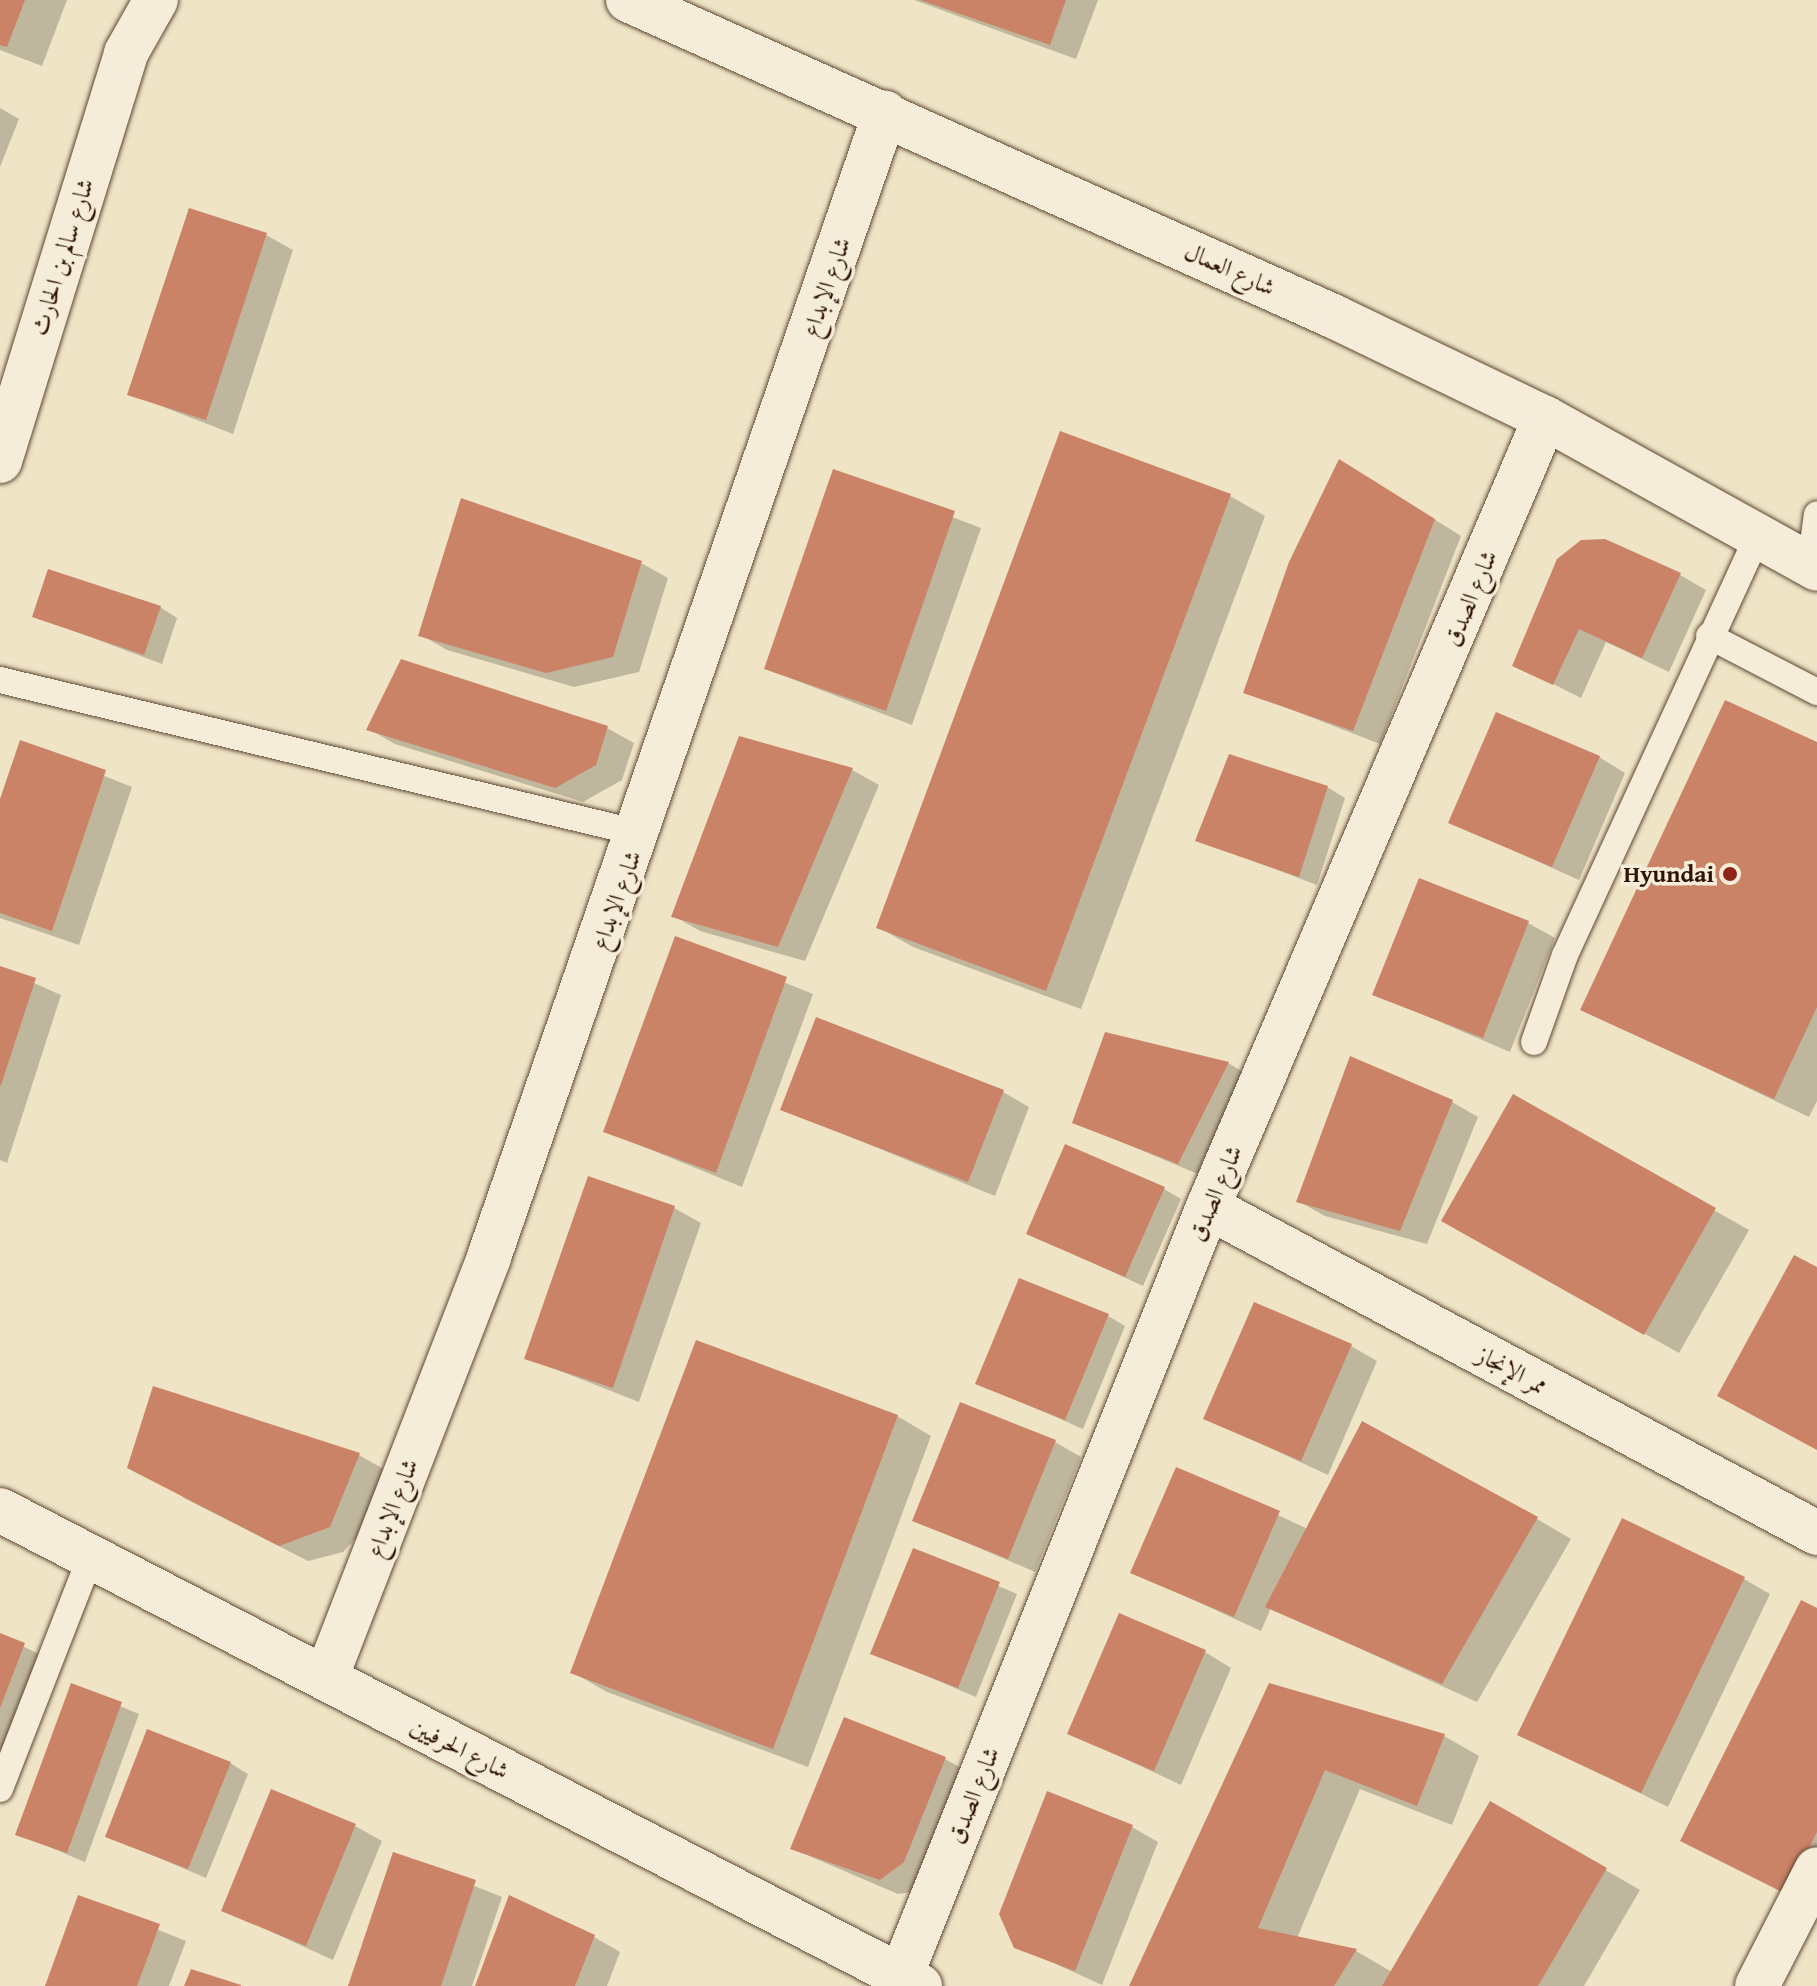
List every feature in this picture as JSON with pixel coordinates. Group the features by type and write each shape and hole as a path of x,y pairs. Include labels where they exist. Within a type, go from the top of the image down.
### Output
{"street":[{"name":"شارع سالم بن الحارث","path":"126,53 129,0"},
{"name":"شارع سالم بن الحارث","path":"0,461 126,53 156,0"},
{"name":"شارع العمال","path":"628,0 885,113 1545,418 1814,567"},
{"name":"شارع الإبداع","path":"326,1678 489,1257 639,833 885,113"},
{"name":"شارع الصدق","path":"911,1981 1208,1207 1545,418"},
{"name":"ممر الإنجاز","path":"1208,1207 1817,1533"},
{"name":"شارع الحرفيين","path":"0,1510 911,1981"},
{"path":"1757,1986 1817,1869"}],"lane":[{"path":"1814,567 1817,514"},
{"path":"1534,1042 1709,636 1759,534"},
{"path":"1709,636 1817,692"},
{"path":"0,680 639,833"},
{"path":"0,1789 90,1558"}],"building":[{"path":"0,0 25,0 7,47 0,45"},
{"path":"920,0 1066,0 1050,45"},
{"path":"189,208 267,233 206,420 127,395"},
{"path":"1060,431 1231,494 1046,991 876,928"},
{"path":"1339,459 1435,519 1353,731 1243,693 1289,562"},
{"path":"833,469 955,511 886,711 764,669"},
{"path":"461,498 642,561 613,657 546,673 418,636"},
{"path":"1605,539 1681,573 1642,658 1579,629 1553,685 1512,666 1557,559 1581,540"},
{"path":"48,569 161,606 144,655 32,617"},
{"path":"401,659 608,726 596,765 555,788 366,730"},
{"name":"Hyundai","path":"1725,700 1817,742 1817,1007 1774,1099 1580,1010"},
{"path":"1496,712 1600,756 1552,867 1448,823"},
{"path":"739,736 853,768 778,947 671,917"},
{"path":"20,740 106,770 52,931 0,913 0,799"},
{"path":"1229,754 1328,786 1299,877 1195,841"},
{"path":"1419,878 1529,921 1483,1038 1372,995"},
{"path":"675,936 787,977 716,1173 603,1132"},
{"path":"0,966 36,978 1,1085 0,1085"},
{"path":"816,1017 1004,1090 968,1182 780,1110"},
{"path":"1105,1032 1229,1062 1178,1164 1072,1123"},
{"path":"1350,1056 1453,1100 1400,1231 1296,1202"},
{"path":"1513,1094 1716,1208 1644,1335 1441,1221"},
{"path":"1065,1144 1165,1187 1125,1277 1026,1234"},
{"path":"588,1176 675,1206 613,1388 524,1359"},
{"path":"1794,1255 1817,1267 1817,1450 1717,1396"},
{"path":"1019,1278 1109,1314 1065,1420 975,1384"},
{"path":"1254,1302 1352,1344 1301,1461 1203,1419"},
{"path":"696,1340 898,1415 773,1749 570,1673"},
{"path":"153,1386 360,1453 330,1527 279,1546 127,1468"},
{"path":"960,1402 1056,1440 1008,1559 912,1521"},
{"path":"1362,1421 1538,1517 1442,1684 1265,1607"},
{"path":"1176,1467 1280,1511 1234,1617 1130,1573"},
{"path":"1622,1518 1745,1577 1641,1793 1517,1735"},
{"path":"913,1548 1000,1582 958,1688 870,1654"},
{"path":"1801,1600 1817,1608 1817,1832 1786,1894 1680,1841"},
{"path":"1119,1613 1206,1650 1154,1771 1067,1734"},
{"path":"0,1633 25,1643 0,1708"},
{"path":"71,1683 122,1702 67,1853 15,1835"},
{"path":"1269,1683 1445,1734 1417,1806 1325,1770 1258,1928 1357,1949 1334,1986 1129,1986"},
{"path":"844,1717 946,1757 904,1862 880,1880 790,1849"},
{"path":"147,1729 231,1762 188,1869 105,1837"},
{"path":"271,1789 356,1824 306,1946 221,1911"},
{"path":"1047,1791 1133,1825 1075,1971 1014,1948 999,1914"},
{"path":"1490,1801 1607,1868 1538,1986 1382,1986"},
{"path":"393,1852 476,1880 441,1986 348,1986"},
{"path":"78,1895 160,1924 137,1986 45,1986"},
{"path":"509,1895 595,1935 575,1986 475,1986"},
{"path":"191,1969 241,1985 241,1986 184,1986"}],"place":[{"name":"Hyundai","path":"1730,874"}]}
